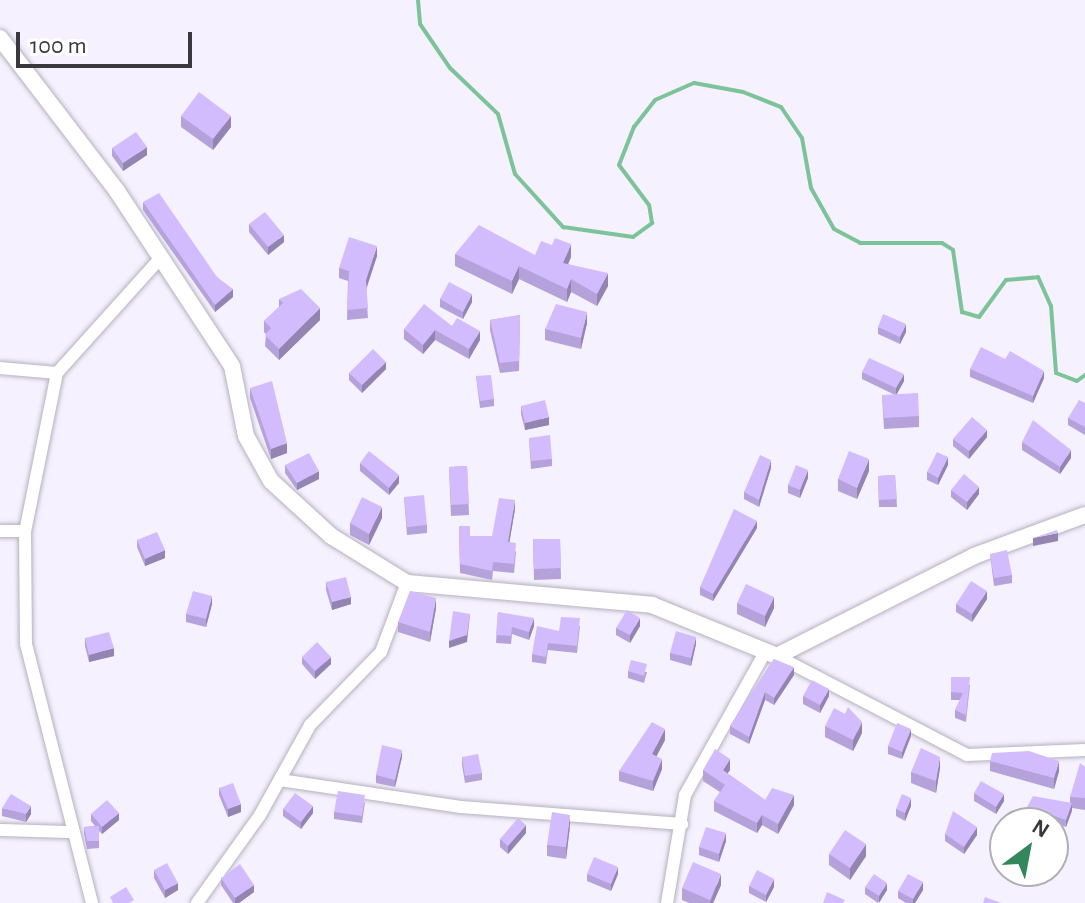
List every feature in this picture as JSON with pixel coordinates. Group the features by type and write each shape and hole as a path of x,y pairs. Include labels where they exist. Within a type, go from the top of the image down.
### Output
{"street":[{"path":"0,38 117,191 158,261 232,366 246,436 271,481 320,527 407,583 652,605 770,655 967,755 1085,750"},
{"path":"92,903 69,832 26,644 25,531 57,373 158,261"},
{"path":"0,368 57,373"},
{"path":"667,903 682,824 701,756 770,655 974,556 1085,515"},
{"path":"0,531 25,531"},
{"path":"197,903 280,780 310,725 381,652 407,583"},
{"path":"280,780 461,807 682,824"},
{"path":"0,830 69,832"}],"building":[{"path":"199,92 231,116 213,139 181,116"},
{"path":"136,132 147,147 123,163 112,148"},
{"path":"159,193 217,277 233,289 215,305 143,202"},
{"path":"265,212 284,235 268,247 249,224"},
{"path":"479,225 535,255 541,241 552,245 555,238 571,244 563,263 608,273 597,294 571,279 567,289 519,266 512,281 455,254"},
{"path":"349,237 377,246 366,280 368,308 347,310 349,271 339,268"},
{"path":"449,282 472,294 463,312 440,299"},
{"path":"301,289 320,308 279,349 265,335 271,328 264,321 283,303 279,299"},
{"path":"424,304 452,326 457,318 480,331 469,349 435,330 423,345 404,329"},
{"path":"556,304 587,312 581,338 545,329"},
{"path":"883,314 906,324 900,337 878,327"},
{"path":"520,315 519,361 500,363 490,320"},
{"path":"981,347 1005,359 1010,351 1044,371 1033,396 970,369"},
{"path":"373,349 386,362 362,385 349,373"},
{"path":"869,358 904,374 896,388 862,372"},
{"path":"491,375 494,399 480,401 476,376"},
{"path":"272,381 287,443 271,449 250,388"},
{"path":"918,393 919,416 884,418 882,395"},
{"path":"545,400 549,417 525,423 521,406"},
{"path":"1079,400 1085,403 1085,427 1068,418"},
{"path":"972,417 987,430 969,451 953,439"},
{"path":"1033,420 1071,450 1060,467 1022,442"},
{"path":"550,435 552,459 531,461 529,438"},
{"path":"369,451 399,475 389,488 360,463"},
{"path":"849,451 869,459 857,488 838,479"},
{"path":"937,452 948,457 938,478 927,472"},
{"path":"309,453 319,471 297,483 285,465"},
{"path":"760,455 771,460 759,500 744,492"},
{"path":"796,465 808,470 800,490 788,485"},
{"path":"467,466 469,504 451,505 449,467"},
{"path":"964,474 979,487 967,502 951,490"},
{"path":"895,475 897,499 879,500 878,476"},
{"path":"424,495 427,525 407,527 404,497"},
{"path":"362,497 382,507 369,534 350,523"},
{"path":"499,498 515,500 508,542 516,543 514,564 493,562 492,571 460,564 459,526 470,526 470,536 492,536"},
{"path":"734,509 757,521 713,594 700,587"},
{"path":"157,532 165,550 145,559 137,540"},
{"path":"533,539 560,539 561,568 534,569"},
{"path":"1007,550 1012,575 994,578 990,554"},
{"path":"346,577 351,597 332,602 326,582"},
{"path":"971,581 987,591 972,614 956,604"},
{"path":"746,584 774,597 765,616 737,603"},
{"path":"193,591 212,596 206,619 186,614"},
{"path":"410,591 436,598 430,632 398,622"},
{"path":"627,610 640,618 630,635 616,628"},
{"path":"453,611 470,614 467,635 449,641"},
{"path":"498,612 534,618 529,632 512,627 511,636 496,635"},
{"path":"561,617 580,618 577,646 548,643 546,657 532,654 537,626 559,631"},
{"path":"676,631 696,637 691,658 670,653"},
{"path":"109,632 114,648 89,655 85,638"},
{"path":"317,642 331,657 315,671 302,657"},
{"path":"774,659 794,667 774,698 765,692 749,737 730,726"},
{"path":"631,660 647,664 644,676 628,671"},
{"path":"951,677 970,677 966,715 955,710 963,693 951,692"},
{"path":"812,680 829,689 820,705 803,696"},
{"path":"848,707 862,722 853,740 825,726 834,708 845,714"},
{"path":"652,722 665,729 652,754 662,759 653,781 619,771"},
{"path":"897,723 911,729 902,752 888,746"},
{"path":"382,745 402,750 395,780 376,775"},
{"path":"921,748 940,757 936,781 911,772"},
{"path":"715,749 730,759 723,770 765,800 772,788 794,795 778,824 762,815 757,823 714,801 725,785 703,770"},
{"path":"1029,751 1059,761 1054,778 990,761 992,753"},
{"path":"478,754 482,773 465,776 462,757"},
{"path":"1080,763 1085,767 1085,798 1070,797"},
{"path":"981,781 1004,794 996,807 974,793"},
{"path":"233,783 241,804 228,809 219,788"},
{"path":"338,791 365,795 362,816 334,812"},
{"path":"295,793 313,806 301,822 283,809"},
{"path":"11,794 31,806 26,814 2,808"},
{"path":"902,794 911,798 905,813 896,809"},
{"path":"1033,796 1072,803 1069,812 1069,807 1027,807"},
{"path":"107,800 119,813 102,827 91,814"},
{"path":"953,811 977,827 964,847 945,834"},
{"path":"552,812 570,815 566,847 547,845"},
{"path":"518,818 526,825 508,846 500,839"},
{"path":"99,826 99,841 87,841 84,827"},
{"path":"706,827 726,833 719,854 699,847"},
{"path":"845,830 866,844 850,868 829,854"},
{"path":"594,857 618,867 611,884 587,874"},
{"path":"693,862 721,874 710,900 682,888"},
{"path":"167,863 178,883 165,890 154,870"},
{"path":"240,864 254,885 235,898 221,878"},
{"path":"757,870 774,879 766,895 749,886"},
{"path":"874,874 887,883 879,896 865,887"},
{"path":"908,874 923,882 913,899 898,891"},
{"path":"126,887 134,900 113,903 110,897"},
{"path":"827,892 845,900 843,903 823,903"},
{"path":"985,897 1001,903 983,903"}],"waterway":[{"path":"418,0 420,24 450,68 498,114 515,174 563,227 633,237 652,223 649,205 619,165 634,127 655,100 694,83 743,92 781,107 802,138 811,188 834,229 860,243 942,243 953,250 962,312 979,317 1006,280 1038,277 1051,306 1056,373 1077,381 1085,375"}]}
